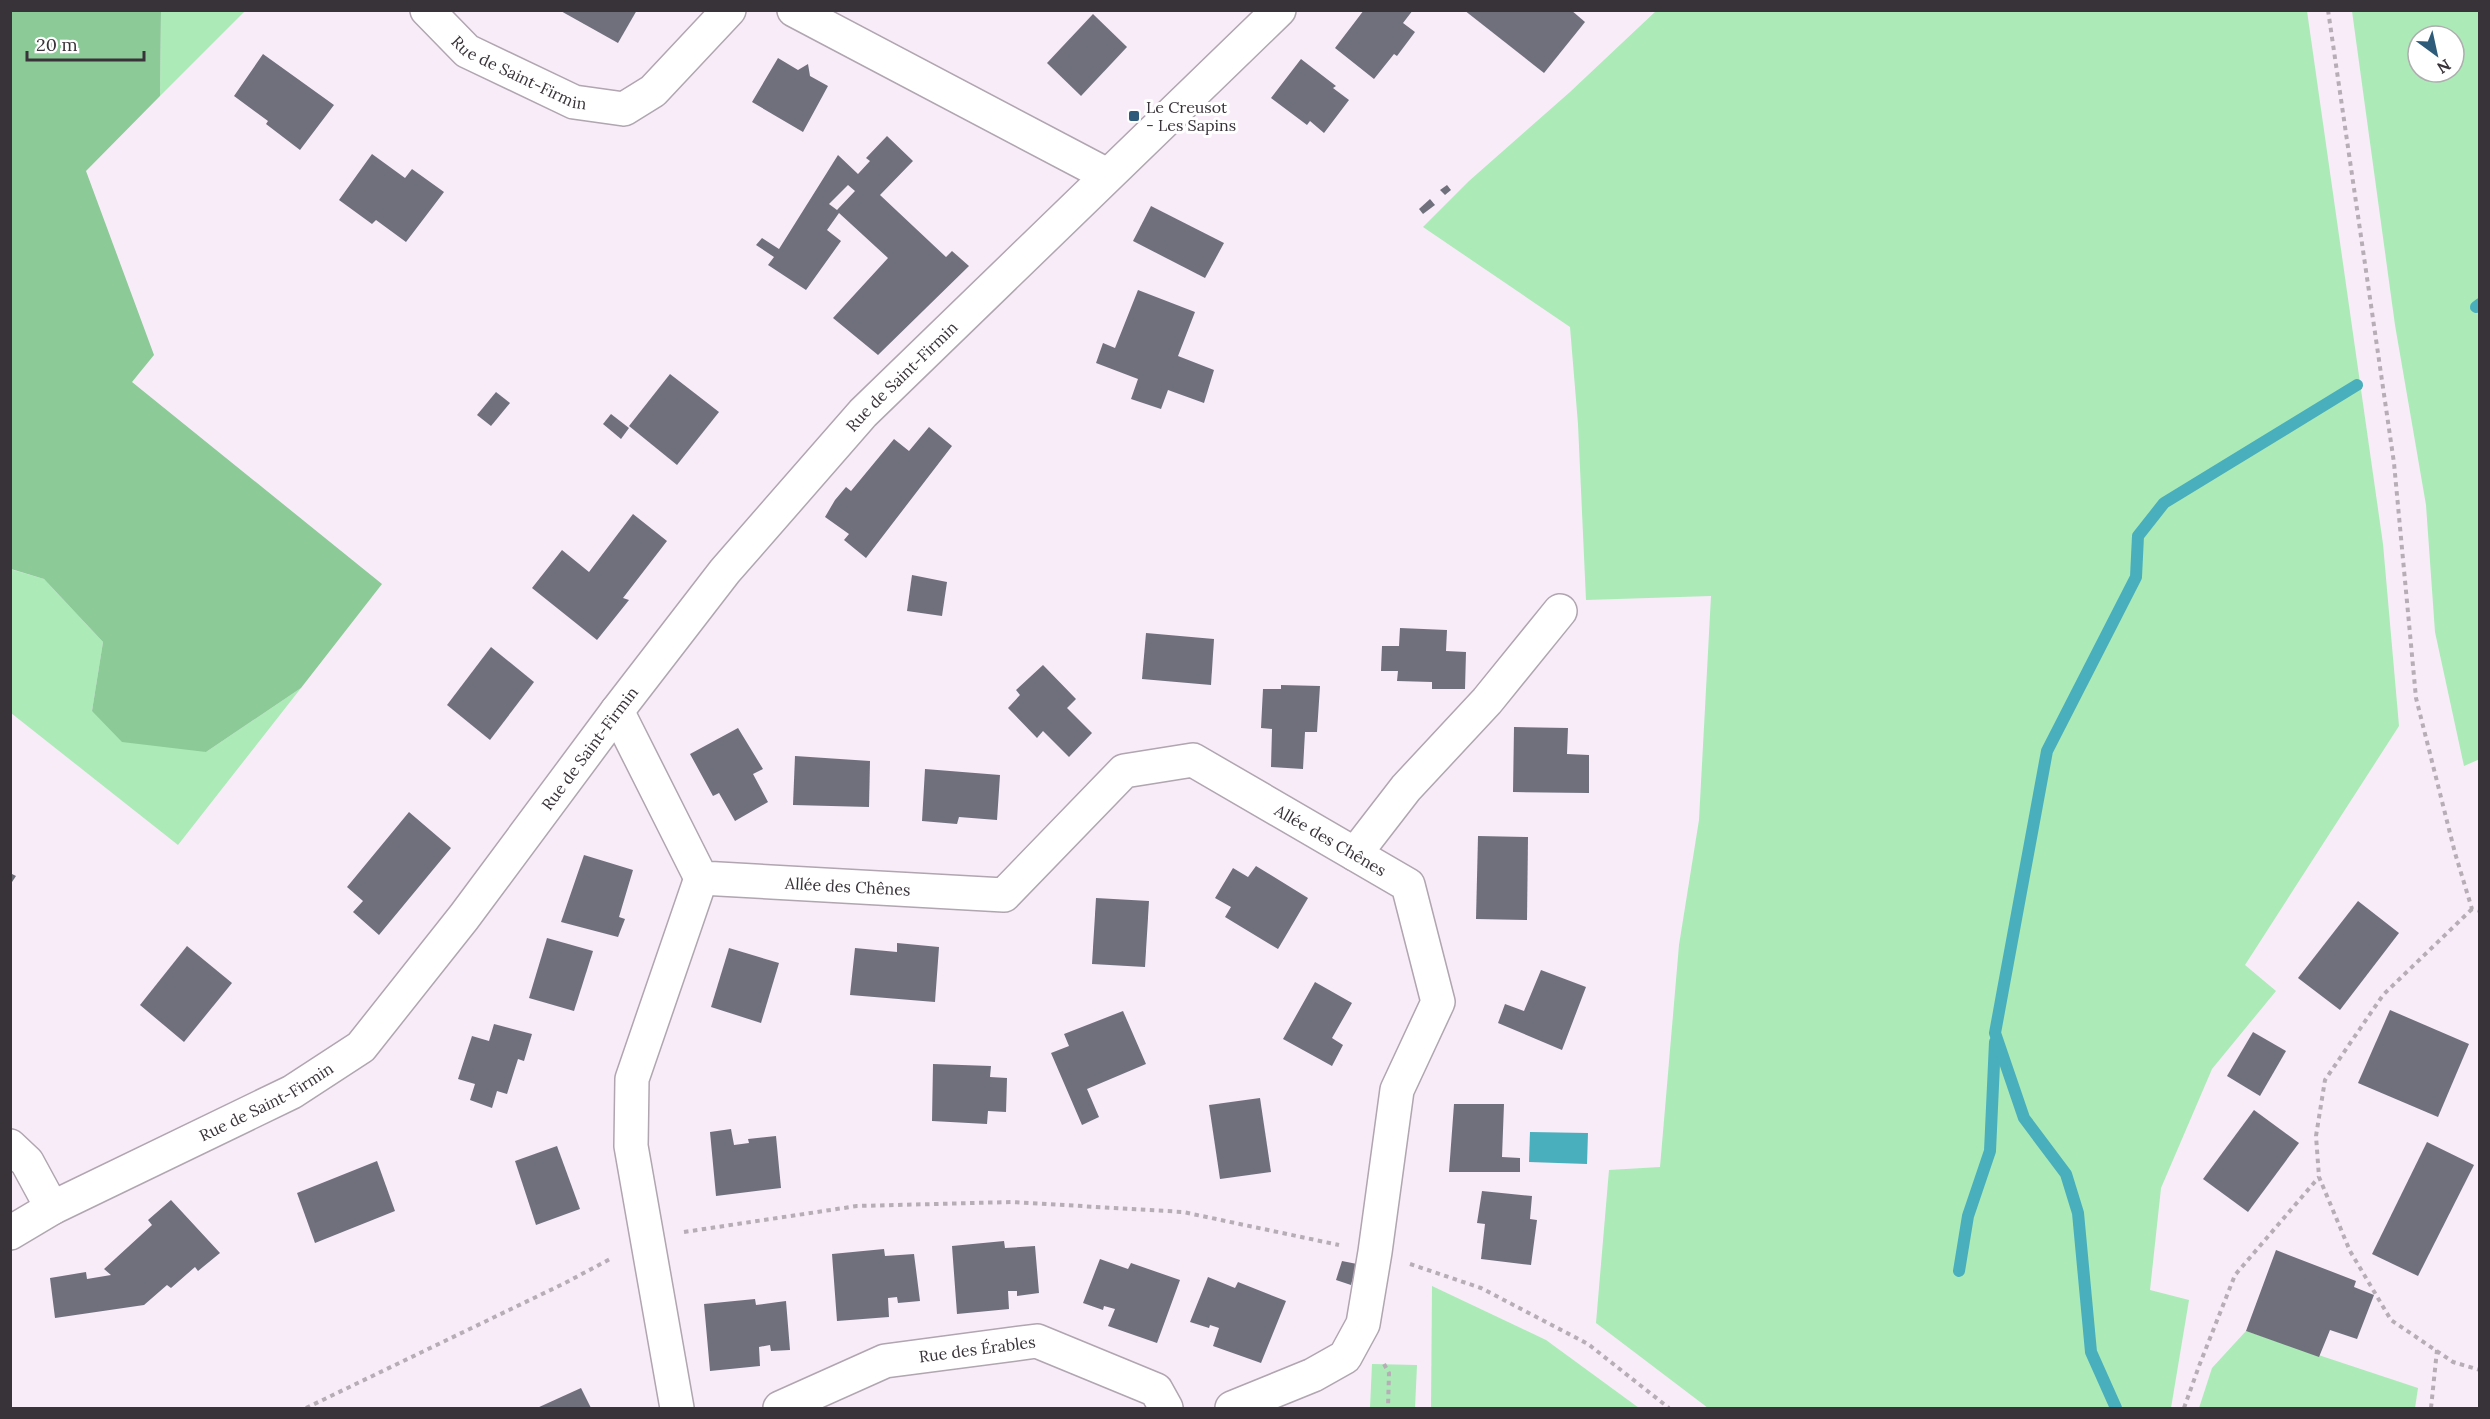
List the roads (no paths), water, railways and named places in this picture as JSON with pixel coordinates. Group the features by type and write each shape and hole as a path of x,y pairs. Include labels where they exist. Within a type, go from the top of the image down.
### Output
{"street":[{"name":"Rue de Saint-Firmin","path":"427,10 467,51 574,102 624,109 653,91 729,10"},
{"path":"794,10 1107,175"},
{"name":"Rue de Saint-Firmin","path":"10,1233 52,1208 292,1092 360,1047 464,917 616,711 725,571 863,413 1279,10"},
{"path":"1355,854 1406,788 1487,701 1560,611"},
{"path":"616,711 701,878 632,1079 631,1146 677,1408"},
{"name":"Allée des Chênes","path":"701,878 1004,895 1124,771 1192,760 1408,885 1438,1002 1397,1090 1363,1324 1345,1357 1312,1375 1232,1408"},
{"path":"10,1146 27,1162 52,1208"},
{"name":"Rue des Érables","path":"780,1408 885,1361 1037,1341 1156,1390 1166,1408"}],"water":[{"path":"1530,1132 1588,1133 1587,1164 1529,1162"}],"waterway":[{"path":"2476,307 2480,304"},
{"path":"2116,1408 2091,1352 2078,1213 2066,1174 2024,1118 1995,1033 2047,751 2136,577 2138,536 2164,503 2357,385"},
{"path":"1959,1271 1968,1216 1990,1151 1995,1042"}],"place":[{"name":"Le Creusot - Les Sapins","path":"1134,116"}]}
